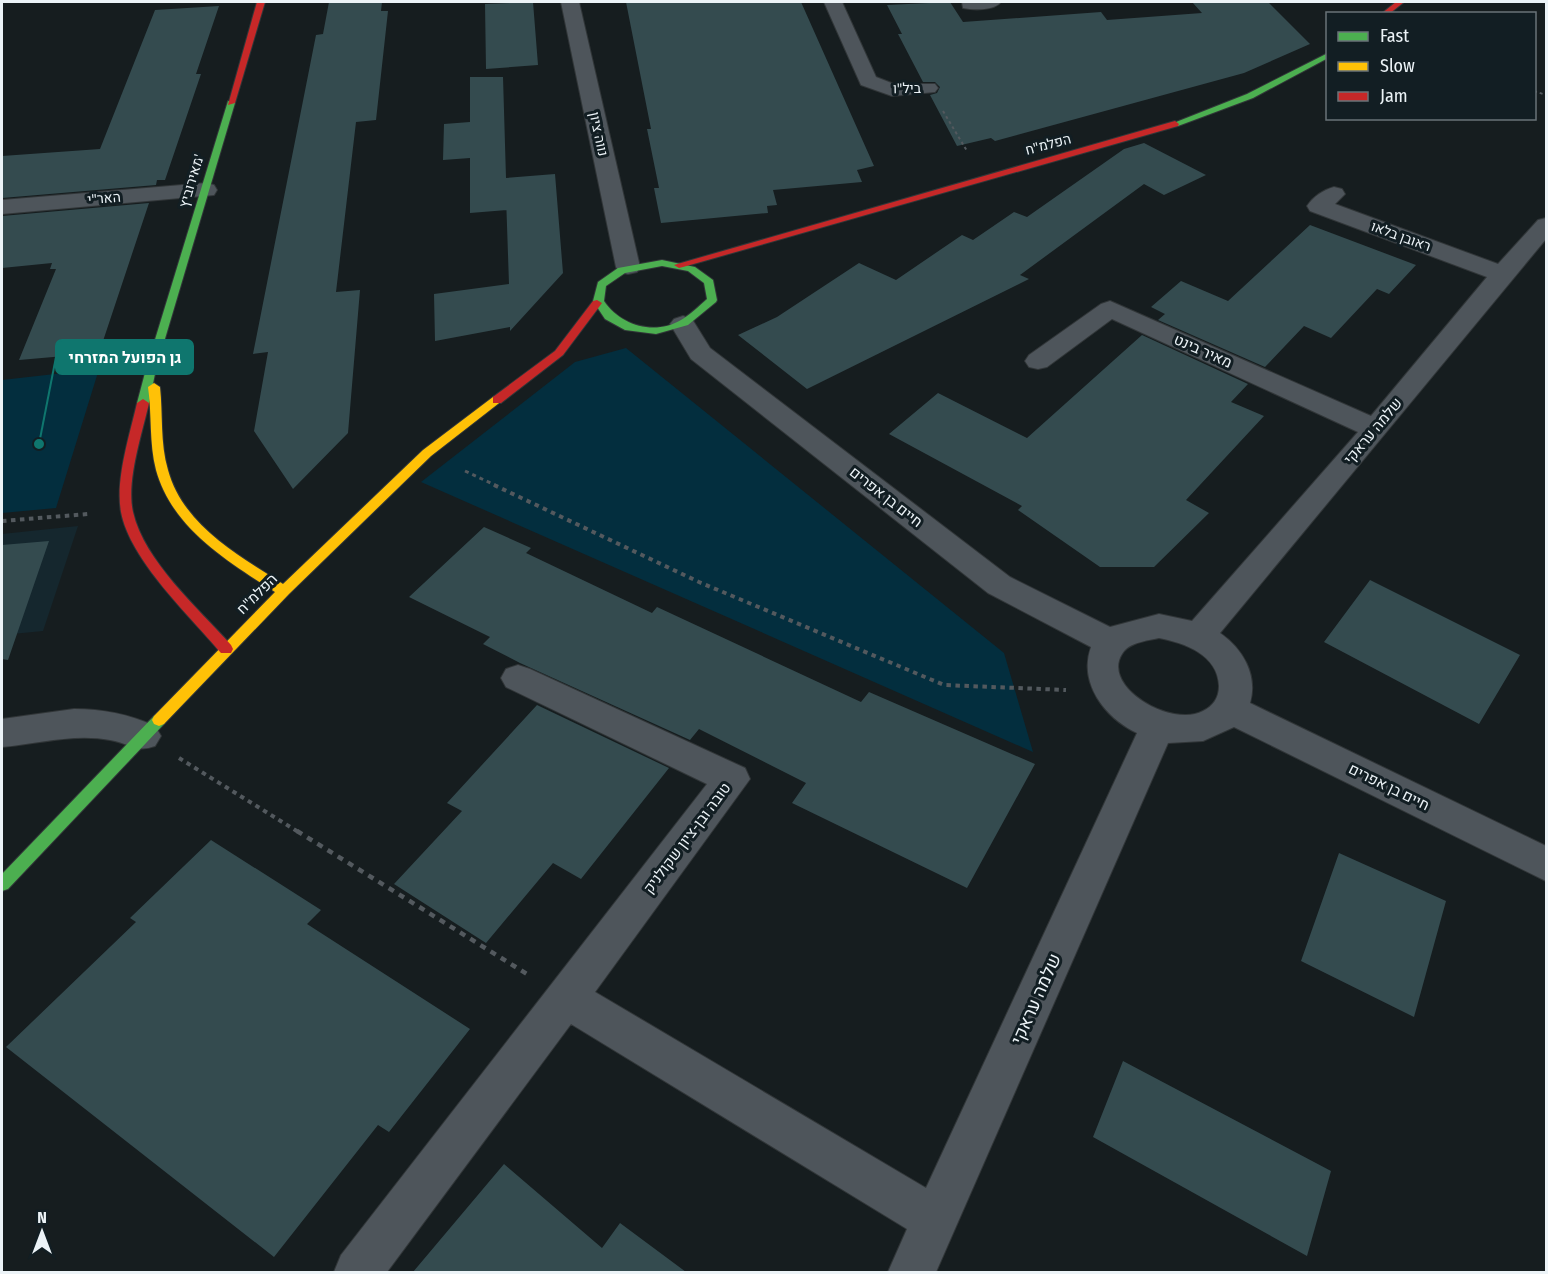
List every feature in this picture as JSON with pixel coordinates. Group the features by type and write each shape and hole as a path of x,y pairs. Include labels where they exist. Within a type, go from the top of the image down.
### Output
{"street":[{"name":"מאירוביץ'","path":"226,648 144,552 127,511 130,462 151,369 261,2"},
{"name":"נווה ציון","path":"570,2 628,267"},
{"name":"ביל\"ו","path":"833,2 868,81 892,90 928,88"},
{"path":"969,4 992,2"},
{"path":"1387,12 1400,2"},
{"name":"הפלמ\"ח","path":"2,884 226,648 427,453 559,353 597,303 598,293 603,283 628,267 662,262 679,264 983,178 1113,144 1224,105 1299,74 1326,56"},
{"name":"האר\"י","path":"2,207 206,190"},
{"name":"ראובן בלאו","path":"1334,194 1318,206 1502,274"},
{"name":"שלמה עראקי","path":"1198,636 1376,429 1502,274 1546,225"},
{"name":"הפלמ\"ח","path":"744,262 768,240"},
{"path":"597,303 604,314 632,328 649,329 683,324 706,309 716,287 702,275 679,264"},
{"name":"מאיר בינט","path":"1038,361 1110,309 1376,429"},
{"name":"חיים בן אפרים","path":"683,324 700,353 999,585 1111,642"},
{"path":"611,335 632,328"},
{"name":"הפלמ\"ח","path":"559,353 580,346"},
{"name":"מאירוביץ'","path":"151,369 164,478 179,505 204,533 284,591"},
{"path":"1140,627 1179,629 1198,636 1216,647 1228,662 1236,678 1237,694 1231,709 1219,720 1201,728 1180,730 1158,726 1138,718 1121,706 1109,692 1102,674 1103,656 1111,642 1124,632 1140,627"},
{"name":"טובה ובן-ציון שקולניק","path":"358,1272 732,779 518,678"},
{"name":"חיים בן אפרים","path":"1231,709 1546,864"},
{"path":"2,733 90,722 125,726 143,736"},
{"name":"שלמה עראקי","path":"912,1272 1158,726"},
{"path":"566,998 937,1220"}],"path":[{"name":"ביל\"ו","path":"928,88 983,178"},
{"path":"427,453 699,582 944,684 1109,692"},
{"path":"2,521 127,511"},
{"path":"143,736 566,998"}],"shaded area":[{"path":"626,348 1004,653 1033,752 421,482 575,362"},
{"path":"99,369 56,508 2,513 2,380"},
{"path":"78,526 43,631 2,635 2,534"}],"building":[{"path":"329,2 382,2 381,11 388,11 376,120 356,122 336,292 360,290 348,433 293,489 254,431 268,352 253,354 316,35 323,34"},
{"path":"533,2 538,65 486,69 485,4"},
{"path":"626,2 801,2 874,166 857,170 862,182 773,190 777,205 767,206 768,213 661,223 654,188 659,188 647,129 651,129"},
{"path":"950,2 963,22 1101,12 1107,20 1202,13 1192,2 1268,2 1310,44 1244,73 995,141 991,138 957,146 930,95 937,93 940,87 935,82 923,82 898,34 902,34 887,5"},
{"path":"219,6 196,74 201,74 165,180 157,180 156,185 2,198 2,156 100,149 155,10"},
{"path":"470,77 503,77 506,178 555,174 563,273 510,331 510,327 435,341 434,294 509,284 506,210 470,213 470,158 443,160 444,124 470,122"},
{"path":"1144,143 1206,175 1164,195 1144,184 1020,275 1029,279 807,389 738,335 777,317 859,263 896,280 962,235 973,240 1014,212 1027,217 1124,149"},
{"path":"149,203 99,353 19,360 56,269 50,269 52,263 2,268 2,216"},
{"path":"1310,225 1416,265 1389,294 1377,289 1331,338 1304,326 1265,367 1158,320 1165,314 1151,307 1181,281 1228,301"},
{"path":"1142,335 1248,384 1231,402 1264,416 1186,500 1209,513 1154,567 1100,567 1018,510 1022,506 889,434 938,393 1027,438"},
{"path":"484,527 531,548 526,553 652,613 657,607 861,702 869,692 1035,764 967,888 792,803 806,783 699,729 690,740 520,663 483,644 490,637 409,597"},
{"path":"49,541 8,660 2,659 2,545"},
{"path":"1370,580 1520,655 1479,724 1324,642"},
{"path":"537,705 669,768 581,879 553,863 486,943 394,884 462,811 447,803"},
{"path":"211,840 321,910 307,924 470,1029 389,1132 378,1125 274,1257 6,1047 136,922 130,918"},
{"path":"1339,853 1446,901 1414,1017 1301,961"},
{"path":"1123,1061 1331,1171 1307,1256 1093,1137"},
{"path":"504,1164 602,1248 620,1223 686,1272 413,1272"}],"traffic: fast":[{"path":"1175,124 1250,96 1326,56"},
{"path":"143,403 151,369 231,103"},
{"path":"662,263 691,269 709,282 712,300 684,323 656,331 629,328 609,316 599,301 601,284 621,271 662,263"},
{"path":"2,884 159,720"}],"traffic: slow":[{"path":"154,387 158,449 162,470 169,490 180,509 211,541 284,591"},
{"path":"159,720 284,591 427,453 497,400"}],"traffic: jam":[{"path":"231,103 261,2"},
{"path":"1387,12 1400,2"},
{"path":"679,265 1175,124"},
{"path":"497,400 559,353 597,303"},
{"path":"143,403 128,473 127,512 142,547 155,566 226,649"}],"place":[{"name":"גן הפועל המזרחי","path":"39,444"}]}
